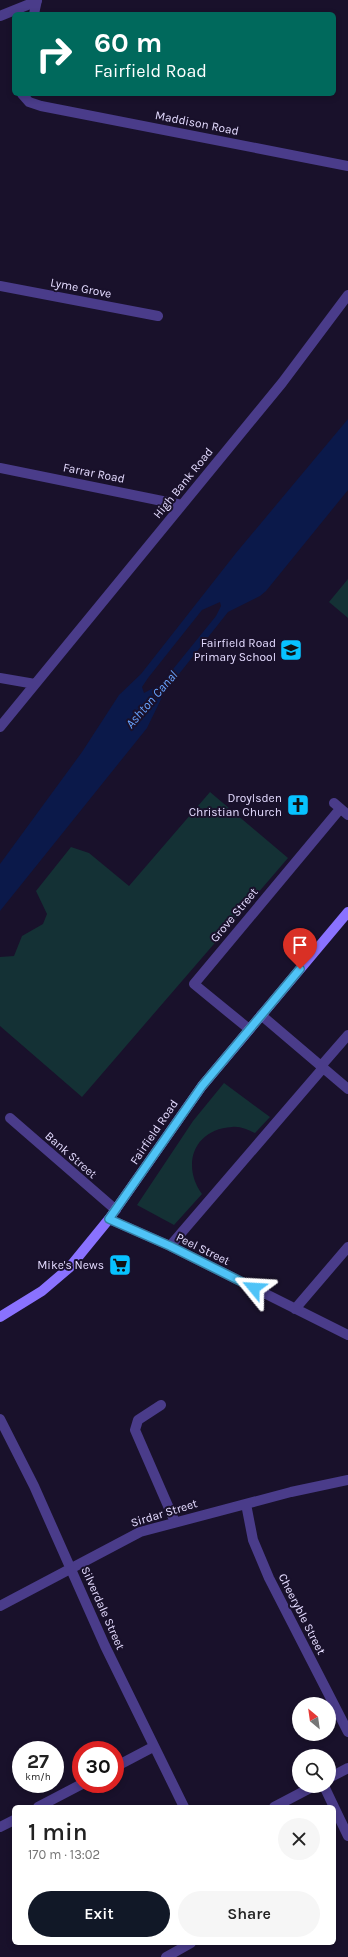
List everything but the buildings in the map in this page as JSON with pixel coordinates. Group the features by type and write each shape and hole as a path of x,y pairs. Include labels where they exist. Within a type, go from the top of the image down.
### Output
{"street":[{"path":"34,12 37,1"},
{"path":"0,16 37,1"},
{"name":"Maddison Road","path":"24,96 29,102 41,106 348,166"},
{"name":"Lyme Grove","path":"0,286 158,316"},
{"name":"High Bank Road","path":"0,727 282,383 348,294"},
{"name":"Farrar Road","path":"0,468 182,504"},
{"path":"0,678 34,684"},
{"name":"Grove Street","path":"249,1029 194,984 341,809"},
{"name":"Fairfield Road","path":"0,1317 42,1291 60,1277 116,1210 184,1110 249,1029 348,912"},
{"path":"261,1015 348,1089"},
{"path":"170,1246 348,1035"},
{"name":"Bank Street","path":"10,1118 116,1210"},
{"name":"Peel Street","path":"109,1219 170,1246 348,1335"},
{"path":"295,1309 348,1247"},
{"path":"161,1405 138,1420 135,1430 174,1522"},
{"name":"Silverdale Street","path":"0,1419 34,1486 153,1747 183,1805"},
{"name":"Sirdar Street","path":"0,1606 71,1567 140,1532 174,1522 348,1480"},
{"name":"Cheeryble Street","path":"246,1504 253,1540 268,1578 348,1732"},
{"path":"124,1762 153,1747"},
{"path":"336,1774 348,1768"},
{"path":"42,1805 72,1789"},
{"path":"278,1805 301,1793"},
{"path":"327,1793 333,1805"},
{"path":"336,1811 348,1836"},
{"path":"0,1827 12,1821"},
{"path":"166,1957 187,1945"}],"green space":[{"path":"348,579 348,618 329,602"},
{"path":"210,792 288,858 82,1097 0,1026 0,957 14,956 22,936 43,924 47,914 36,891 71,847 89,853 129,886"},
{"path":"224,1083 270,1117 255,1133 241,1128 232,1127 219,1129 208,1134 200,1141 195,1150 192,1161 192,1172 202,1194 174,1225 137,1205 193,1121"}],"water":[{"name":"Ashton Canal","path":"348,419 348,490 266,591 260,596 228,612 164,693 147,728 0,911 0,864 82,752 119,695 141,674 236,553","holes":["220,602 221,606 216,616 161,684 144,693 142,687 148,678 202,610"]}],"place":[{"name":"Fairfield Road Primary School","path":"291,650"},
{"name":"Droylsden Christian Church","path":"298,805"},
{"name":"Mike's News","path":"120,1265"}],"route":[{"path":"254,1288 170,1246 109,1219 202,1086 300,969"}]}
